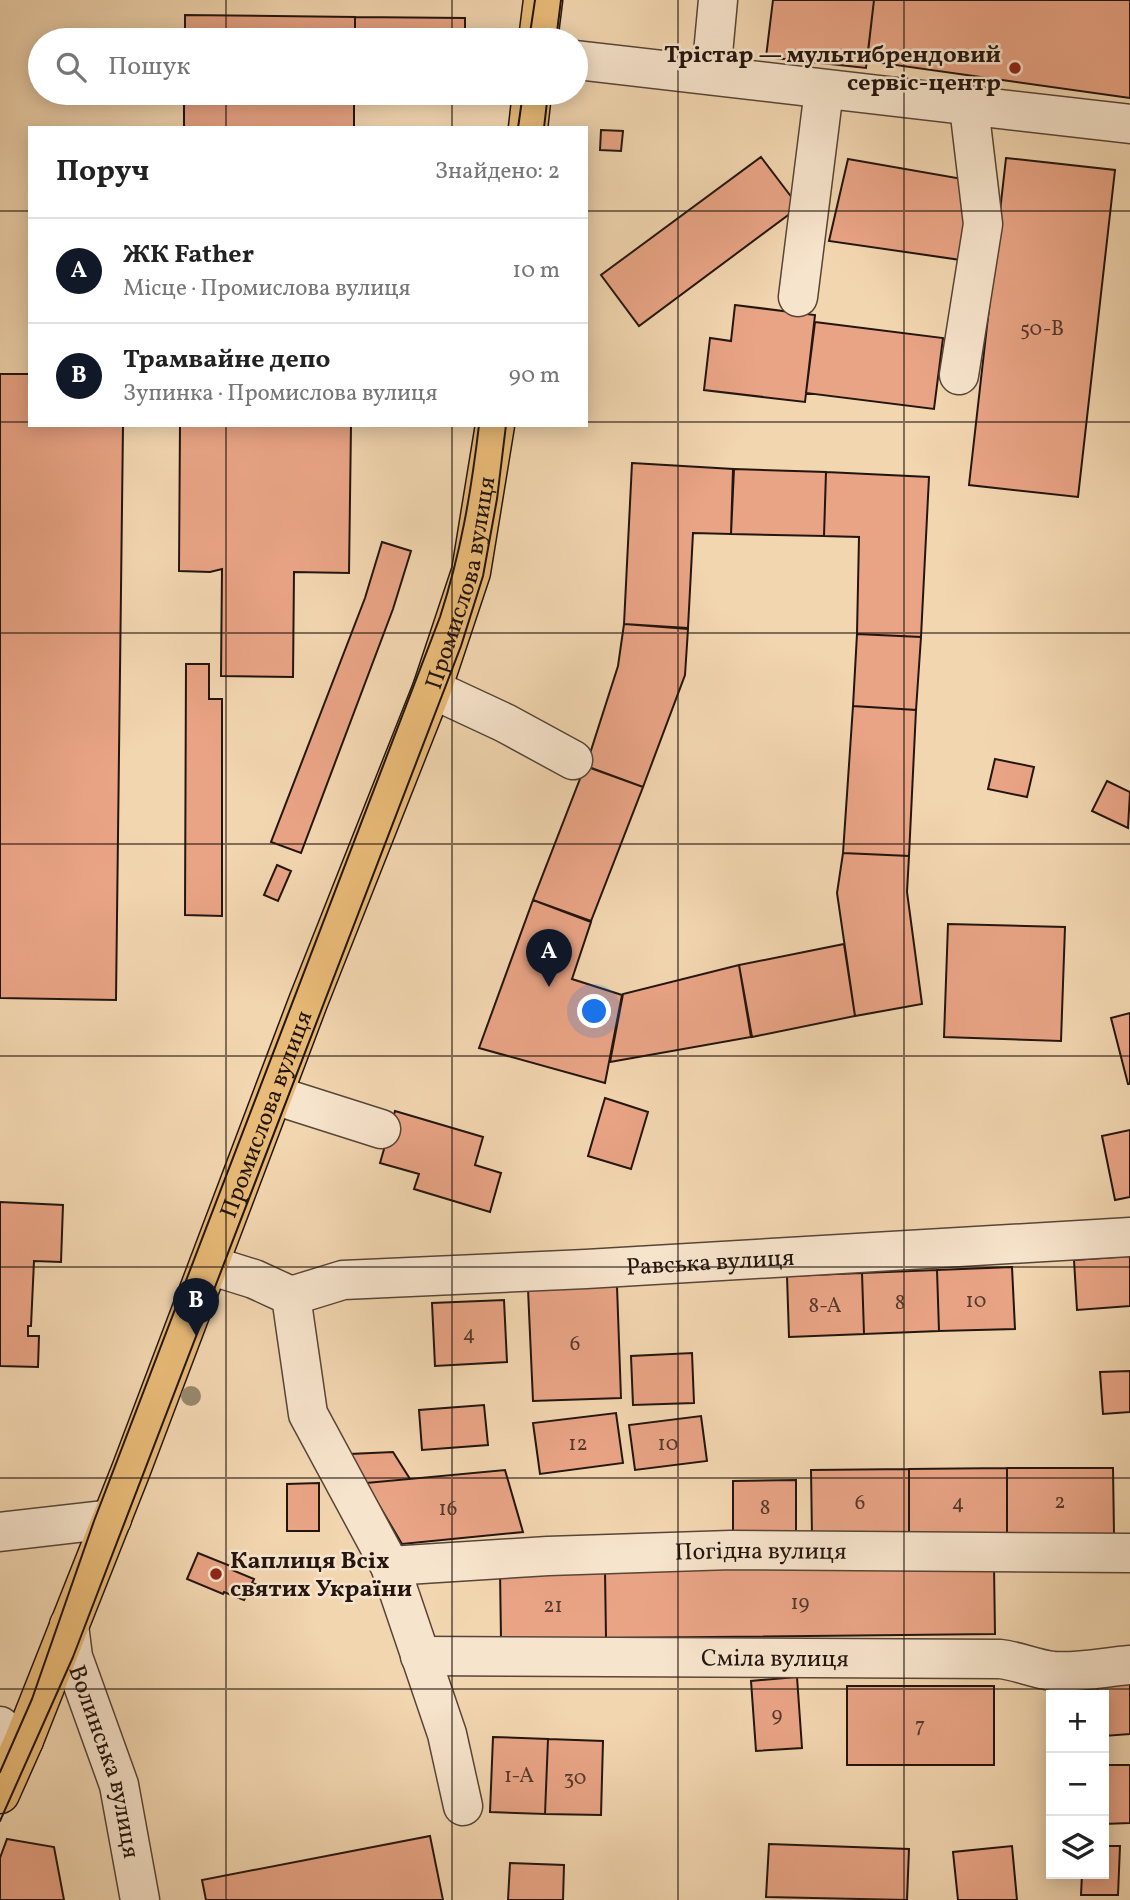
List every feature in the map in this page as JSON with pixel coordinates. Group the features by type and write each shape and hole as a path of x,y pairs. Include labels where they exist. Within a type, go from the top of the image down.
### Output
{"main road":[{"path":"540,28 543,0"},
{"path":"528,126 530,105"},
{"name":"Промислова вулиця","path":"0,1794 12,1733 69,1625 112,1519 308,1002 432,690 471,572 495,427"}],"street":[{"path":"711,75 718,0"},
{"path":"588,61 1130,124"},
{"path":"798,297 824,90"},
{"path":"959,375 983,224 970,107"},
{"path":"432,690 505,723 573,760"},
{"path":"274,1095 381,1129"},
{"name":"Равська вулиця","path":"291,1296 343,1280 586,1269 1130,1237"},
{"path":"209,1265 254,1279 291,1296 308,1414 390,1566 447,1734 463,1806"},
{"path":"0,1532 112,1519"},
{"name":"Погідна вулиця","path":"390,1566 548,1556 732,1550 1130,1553"},
{"name":"Волинська вулиця","path":"69,1625 73,1657 118,1785 140,1900"},
{"name":"Сміла вулиця","path":"420,1656 1000,1659 1033,1668 1058,1671 1130,1665"}],"building":[{"path":"773,0 874,0 866,68 766,57"},
{"path":"874,0 1130,0 1130,98 867,61"},
{"path":"185,15 355,17 355,28 185,28"},
{"path":"355,17 465,18 465,28 355,28"},
{"path":"184,105 354,105 354,126 184,126"},
{"path":"601,130 623,131 621,151 600,150"},
{"path":"761,157 799,207 639,326 601,275"},
{"path":"1006,158 1115,170 1078,497 969,485"},
{"path":"848,159 974,181 961,260 829,241"},
{"path":"735,305 815,315 805,402 704,390 710,338 731,341"},
{"path":"815,322 943,338 934,409 806,393"},
{"path":"0,374 28,374 28,427 123,427 116,1000 0,998"},
{"path":"180,427 351,427 349,573 294,572 293,677 221,676 222,569 210,572 179,571"},
{"path":"632,463 733,469 731,534 693,533 688,628 624,624"},
{"path":"734,469 826,472 824,536 731,534"},
{"path":"826,472 929,477 921,637 857,634 859,537 824,536"},
{"path":"382,542 411,551 393,609 301,853 271,842 365,598"},
{"path":"624,624 688,629 685,675 643,787 586,766 618,666"},
{"path":"857,634 921,637 916,710 853,706"},
{"path":"186,664 209,664 209,699 222,699 222,916 185,915"},
{"path":"853,706 916,710 909,856 843,853"},
{"path":"995,759 1034,767 1027,797 988,789"},
{"path":"585,766 643,787 591,921 533,900"},
{"path":"1107,781 1130,792 1128,828 1092,811"},
{"path":"843,853 909,856 907,892 922,1004 855,1016 837,893"},
{"path":"277,865 291,871 278,901 264,895"},
{"path":"533,900 591,922 572,979 622,995 605,1083 479,1048"},
{"path":"948,924 1065,927 1061,1041 944,1037"},
{"path":"844,944 855,1016 752,1037 739,965"},
{"path":"739,965 751,1037 610,1062 623,994"},
{"path":"1130,1013 1130,1084 1128,1084 1111,1018"},
{"path":"605,1098 648,1112 631,1169 588,1156"},
{"path":"395,1111 483,1137 475,1165 501,1173 490,1212 414,1189 419,1174 380,1163"},
{"path":"1130,1130 1130,1197 1115,1200 1102,1136"},
{"path":"0,1202 63,1205 61,1262 34,1261 31,1326 28,1326 28,1336 39,1336 38,1367 0,1366"},
{"path":"1130,1256 1130,1306 1077,1310 1074,1260"},
{"path":"1012,1267 1015,1329 939,1331 937,1270"},
{"path":"937,1270 939,1331 864,1334 862,1273"},
{"path":"862,1273 864,1334 789,1337 787,1276"},
{"path":"617,1286 621,1398 533,1401 528,1289"},
{"path":"504,1300 507,1362 435,1366 432,1303"},
{"path":"692,1353 694,1403 633,1405 631,1356"},
{"path":"1130,1371 1130,1412 1103,1414 1100,1372"},
{"path":"484,1405 488,1445 422,1450 419,1410"},
{"path":"616,1413 623,1463 540,1474 533,1423"},
{"path":"701,1416 707,1461 635,1470 629,1425"},
{"path":"393,1452 410,1479 366,1483 350,1454"},
{"path":"1007,1468 1007,1534 909,1535 909,1469"},
{"path":"1007,1468 1113,1468 1114,1534 1007,1534"},
{"path":"909,1469 909,1535 812,1536 811,1470"},
{"path":"505,1470 523,1532 402,1544 366,1483"},
{"path":"796,1480 796,1532 733,1533 733,1481"},
{"path":"319,1483 319,1531 287,1531 287,1484"},
{"name":"Каплиця Всіх святих України","path":"198,1553 254,1579 252,1583 258,1585 253,1597 247,1595 244,1600 187,1579"},
{"path":"994,1566 995,1634 606,1638 605,1570"},
{"path":"605,1570 606,1638 501,1639 500,1571"},
{"path":"797,1677 802,1748 756,1751 751,1681"},
{"path":"1130,1680 1130,1734 1109,1736 1109,1690 1098,1690 1097,1683"},
{"path":"847,1686 994,1686 994,1765 847,1765"},
{"path":"493,1737 548,1739 545,1814 490,1812"},
{"path":"548,1739 603,1741 601,1815 545,1814"},
{"path":"1109,1765 1130,1765 1130,1823 1109,1824"},
{"path":"430,1836 443,1900 206,1900 202,1880"},
{"path":"7,1839 54,1847 64,1900 0,1900 0,1858"},
{"path":"769,1844 909,1849 907,1900 766,1897"},
{"path":"1012,1846 1017,1900 958,1900 953,1852"},
{"path":"1109,1846 1120,1846 1118,1895 1081,1895 1082,1879 1109,1879"},
{"path":"510,1863 564,1865 563,1900 508,1900"}],"tram line":[{"path":"531,28 535,0"},
{"path":"558,28 561,0"},
{"path":"518,126 521,105"},
{"path":"544,126 547,105"},
{"path":"0,1772 32,1699 94,1521 440,617 464,522 479,427"},
{"path":"0,1821 73,1657 461,646 483,576 497,499 506,427"}],"place":[{"name":"Трістар — мультибрендовий сервіс-центр","path":"1015,68"},
{"name":"ЖК Father","path":"549,987"},
{"name":"Трамвайне депо","path":"196,1336"},
{"name":"Каплиця Всіх святих України","path":"216,1574"}]}
